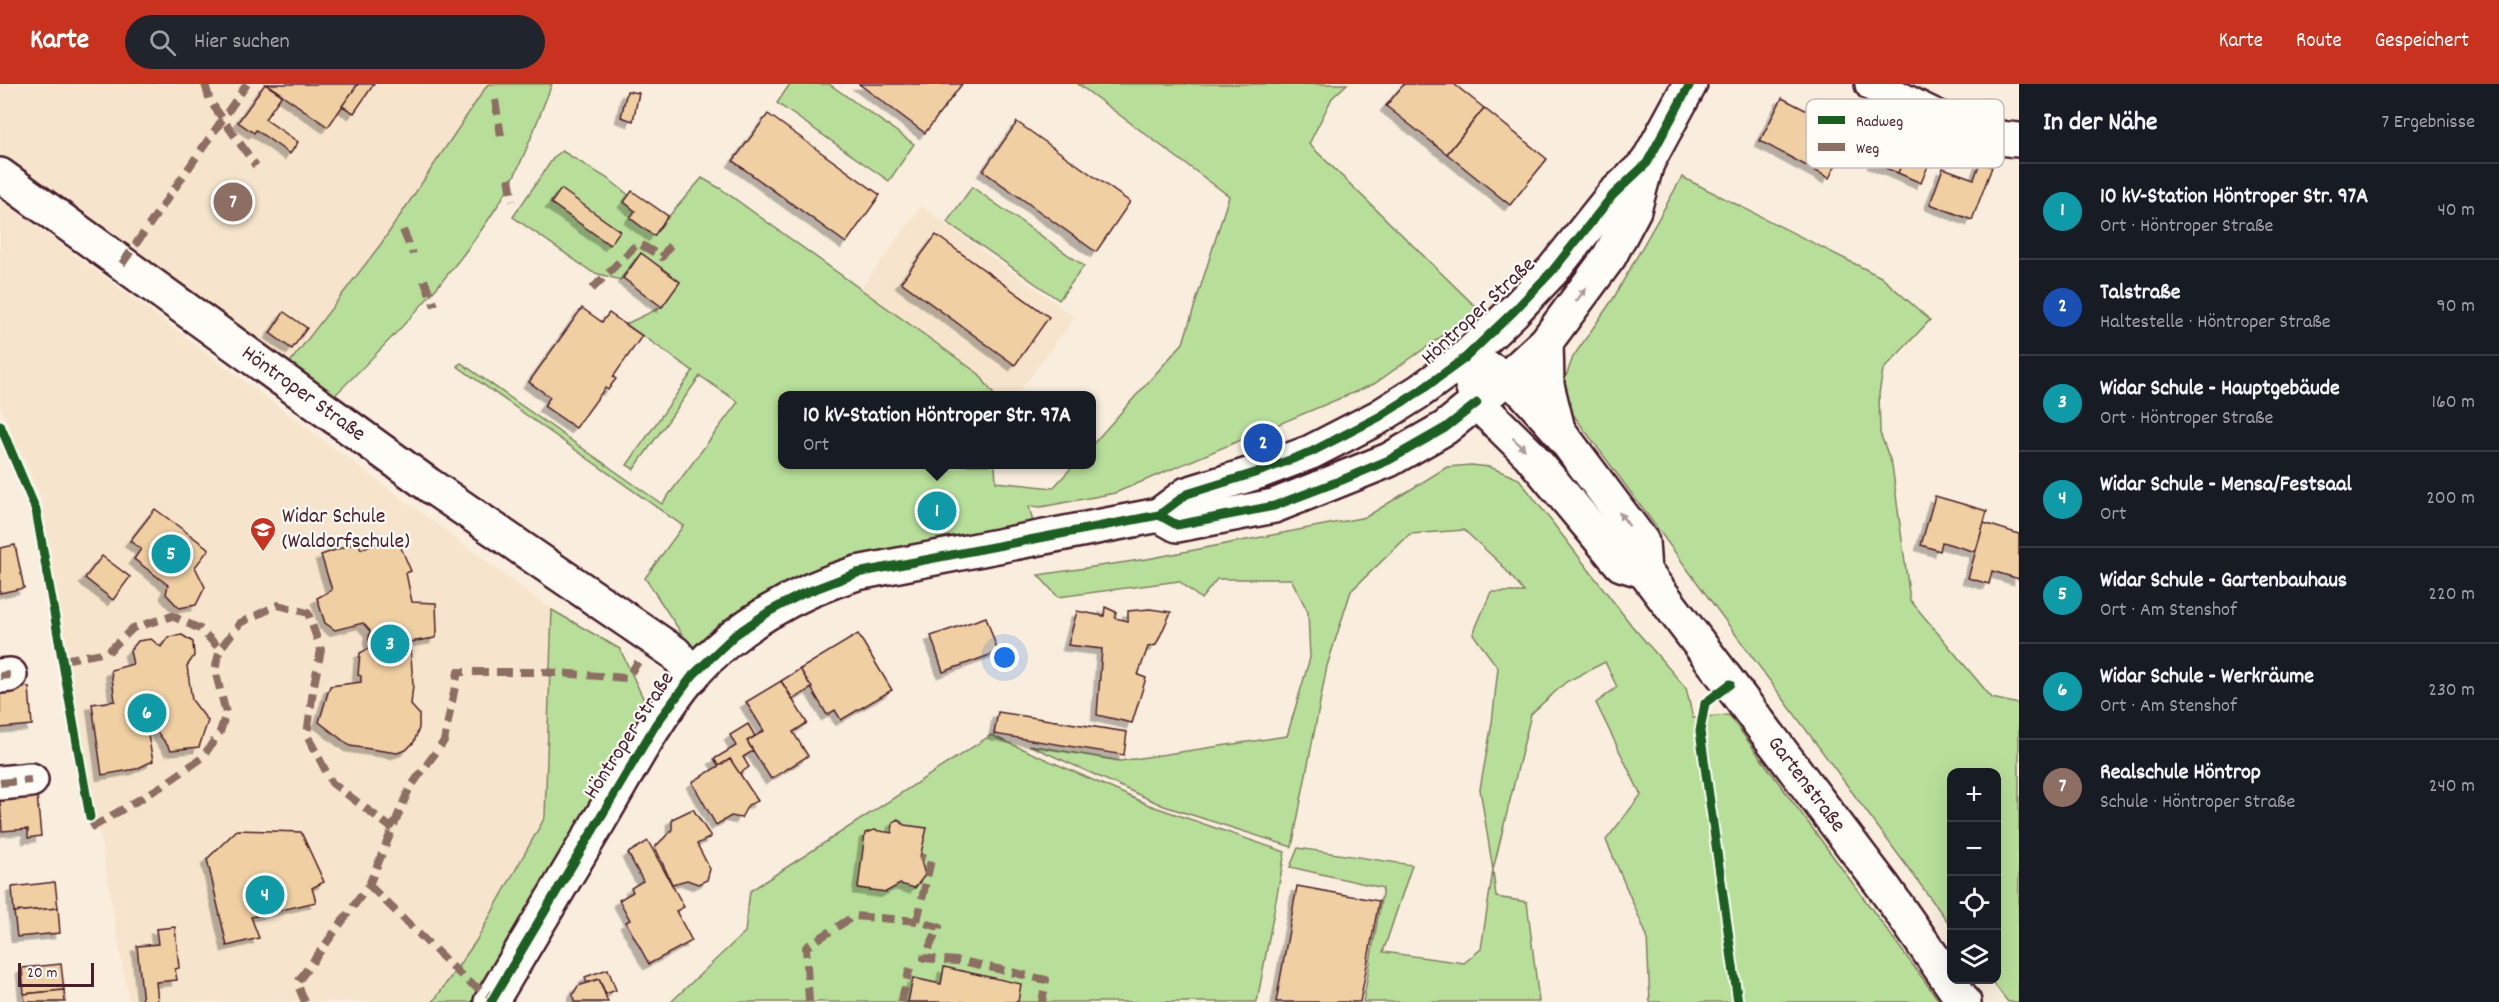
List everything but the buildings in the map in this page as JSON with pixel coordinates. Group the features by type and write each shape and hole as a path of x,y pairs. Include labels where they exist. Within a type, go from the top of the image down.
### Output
{"street":[{"name":"Höntroper Straße","path":"1158,515 1177,525 1274,506 1389,460 1445,428 1477,403 1546,342 1609,257 1634,210 1647,163 1690,84"},
{"path":"1872,84 1901,99"},
{"path":"2004,137 2019,140"},
{"name":"Höntroper Straße","path":"491,1002 657,724 693,675 751,623 778,606 830,582 857,573 1158,515 1187,494 1258,472 1311,452 1379,417 1465,358 1545,278 1613,195 1647,163"},
{"name":"Höntroper Straße","path":"0,175 411,472 675,653 693,675"},
{"path":"1546,342 1547,385 1558,430"},
{"path":"1465,358 1507,378 1543,411 1642,542 1644,571"},
{"path":"1465,358 1477,403"},
{"name":"Gartenstraße","path":"1477,403 1529,454 1621,564 1644,571 1882,886 1964,1002"}],"shaded area":[{"path":"0,84 488,84 381,244 284,370 127,256 0,159"},
{"name":"Widar Schule (Waldorfschule)","path":"0,199 552,610 545,817 476,941 433,1002 129,1002 40,496 0,407"},
{"path":"921,206 1075,317 1020,391 859,391 811,357"}],"green space":[{"path":"488,84 552,84 514,177 480,232 440,283 397,332 329,401 284,370 381,244"},
{"path":"790,84 829,84 914,144 889,181 777,103"},
{"path":"1078,84 1347,84 1332,98 1309,144 1479,310 1374,384 1115,493 1041,507 1029,506 1035,530 798,579 765,594 693,651 645,578 683,526 457,366 461,363 662,504 738,402 700,376 634,469 627,465 693,371 626,324 662,307 680,282 641,253 620,280 592,272 513,217 554,157 562,151 610,180 663,223 702,178 721,189 979,374 991,391 778,391 778,469 995,469 996,482 1053,488 1070,469 1096,469 1096,441 1183,343 1229,196"},
{"path":"1682,177 1881,277 1930,320 1883,370 1879,394 1880,433 1892,465 1910,600 1992,698 2019,704 2019,1002 2008,1002 1994,984 2001,984 2001,768 1947,768 1947,921 1572,413 1562,387 1573,357 1613,299"},
{"path":"972,187 1084,266 1059,300 947,222"},
{"path":"1471,465 1490,467 1519,479 1632,626 1686,688 1693,718 1729,715 1940,1002 1650,1002 1647,936 1606,840 1641,795 1596,703 1617,687 1605,662 1566,682 1531,714 1493,870 1480,789 1492,723 1498,668 1473,634 1491,592 1524,592 1501,564 1464,530 1410,534 1351,591 1327,666 1292,847 1164,806 1029,745 1120,761 1287,736 1310,658 1308,612 1291,579 1217,579 1201,599 1179,581 1058,597 1038,575 1147,559 1366,517 1447,467"},
{"path":"552,610 620,649 651,715 472,1002 433,1002 476,941 545,817"},
{"path":"991,735 1149,805 1285,852 1257,1002 671,1002 745,932 750,891"},
{"path":"1298,848 1412,865 1383,952 1464,963 1481,949 1493,870 1496,897 1527,902 1539,1002 1363,1002 1383,888 1290,867"}],"marked path":[{"path":"205,84 210,101 256,166"},
{"path":"122,264 247,84"},
{"path":"495,100 501,136"},
{"path":"509,178 513,201"},
{"path":"403,230 413,254"},
{"path":"592,289 638,243 662,257 671,244"},
{"path":"424,280 435,306"},
{"path":"91,828 162,786 202,758 220,732 226,713 215,670 220,649 240,623 278,605 308,613 321,650 307,735 332,783 393,829"},
{"path":"63,660 108,652 133,628 172,616 200,629 220,649"},
{"path":"305,1002 297,983 369,885 409,789 444,741 458,672 543,672 627,678 638,662"},
{"path":"0,676 10,675"},
{"path":"0,783 31,780"},
{"path":"917,921 931,860 920,857"},
{"path":"369,885 467,981 494,998"},
{"path":"809,1002 806,947 854,916 917,921 939,927 924,958 967,962 1046,980 1042,1002"},
{"path":"901,1002 910,968"}],"cycle path":[{"path":"491,1002 656,724 693,675 735,635 770,611 802,594 857,573 1159,515 1187,494 1258,472 1311,452 1379,417 1465,358 1553,270 1613,195 1647,163 1690,84"},
{"path":"1159,515 1177,525 1274,506 1389,460 1445,428 1477,403"},
{"path":"0,425 36,510 90,817"},
{"path":"1730,684 1705,703 1700,731 1738,1002"}],"place":[{"name":"Realschule Höntrop","path":"233,202"},
{"name":"Talstraße","path":"1263,443"},
{"name":"10 kV-Station Höntroper Str. 97A","path":"937,511"},
{"name":"Widar Schule (Waldorfschule)","path":"263,553"},
{"name":"Widar Schule - Gartenbauhaus","path":"171,554"},
{"name":"Widar Schule - Hauptgebäude","path":"390,644"},
{"name":"Widar Schule - Werkräume","path":"147,713"},
{"name":"Widar Schule - Mensa/Festsaal","path":"265,895"}]}
